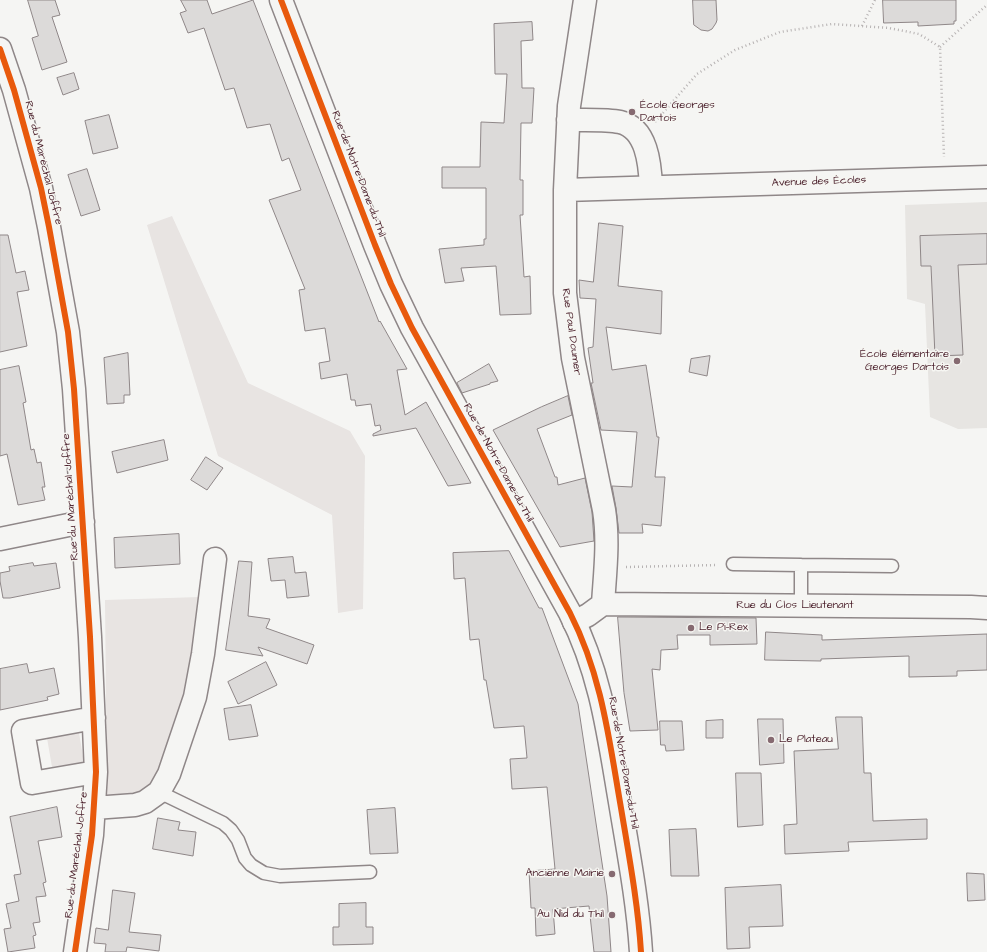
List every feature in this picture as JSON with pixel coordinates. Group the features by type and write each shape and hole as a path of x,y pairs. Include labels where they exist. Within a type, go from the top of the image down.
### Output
{"street":[{"name":"Rue de Notre-Dame-du-Thil","path":"281,0 375,245 400,305 574,622 592,664 604,711 635,891 642,952"},
{"name":"Rue Paul Doumer","path":"585,0 570,93 568,120 565,190 565,293 573,358 605,518 607,538 603,604"},
{"name":"Rue du Maréchal Joffre","path":"0,49 20,110 41,188 73,368 83,522 96,772 92,835 75,952"},
{"path":"568,120 621,122 634,129 641,138 648,162 651,187"},
{"name":"Avenue des Écoles","path":"565,190 987,177"},
{"path":"0,539 83,522"},
{"name":"Rue du Maréchal Joffre","path":"94,808 135,805 145,802 159,792 169,774 195,697 215,559"},
{"path":"574,622 597,610 603,604"},
{"name":"Rue du Clos Lieutenant","path":"603,604 987,608"},
{"name":"Rue du Maréchal Joffre","path":"94,718 23,731 32,783 96,772"}],"lane":[{"path":"733,564 892,566"},
{"path":"801,565 801,606"},
{"path":"159,792 223,823 231,830 238,840 245,858 257,870 264,873 280,876 370,872"}],"path":[{"path":"862,26 875,0"},
{"path":"944,178 940,47 987,5"},
{"path":"641,138 696,74 735,50 780,32 832,24 889,28 919,34 940,47"},
{"path":"606,568 733,564"}],"shaded area":[{"name":"École élémentaire Georges Dartois","path":"987,202 987,428 958,429 930,417 925,304 907,299 905,205"},
{"path":"172,216 248,383 350,431 365,456 363,609 338,613 332,515 218,456 147,225"},
{"path":"200,597 193,679 155,784 143,794 107,797 105,600"},
{"path":"79,733 84,762 52,767 47,738"}],"building":[{"path":"28,0 55,0 60,15 52,17 67,62 42,70 32,38 38,36"},
{"path":"181,0 207,0 212,14 253,0 379,322 380,321 407,369 397,370 405,415 426,402 471,483 448,486 416,428 373,436 373,434 381,430 380,425 375,426 371,404 356,406 355,400 351,400 347,374 321,379 319,363 330,361 325,328 305,331 299,290 305,289 269,200 301,190 289,158 282,161 270,124 247,128 234,88 225,90 204,28 188,33 180,13 186,11"},
{"path":"693,0 716,0 717,20 712,29 708,31 701,30 694,25"},
{"path":"883,0 956,0 956,21 954,21 954,24 918,26 918,22 884,23"},
{"path":"532,22 533,40 521,41 522,88 534,88 532,123 521,123 520,180 523,180 523,215 520,215 524,277 530,276 531,314 500,315 496,266 461,268 464,281 445,283 439,249 484,245 484,239 486,239 486,188 442,188 442,167 480,167 481,122 504,123 507,74 495,74 494,24"},
{"path":"74,73 79,89 63,95 57,78"},
{"path":"109,115 118,148 93,154 85,121"},
{"path":"87,169 100,210 81,216 68,175"},
{"path":"599,223 623,226 618,286 662,291 661,334 606,327 612,370 646,365 657,437 659,437 655,477 665,477 661,526 642,524 643,533 619,533 612,486 632,487 637,432 601,430 591,383 593,383 588,348 593,347 596,299 580,298 579,280 593,282"},
{"path":"987,234 987,264 958,265 963,355 935,356 931,266 921,266 920,236"},
{"path":"0,235 8,235 16,273 25,271 29,290 17,292 27,346 0,352"},
{"path":"128,353 130,395 124,395 124,403 107,404 104,358"},
{"path":"710,356 707,376 689,372 691,359"},
{"path":"489,364 498,381 462,393 457,383"},
{"path":"19,366 26,402 23,403 31,450 34,449 37,463 41,462 45,487 42,487 45,500 18,505 7,454 0,456 0,370"},
{"path":"568,396 572,415 537,429 555,477 557,477 558,485 585,478 592,512 594,541 560,547 493,430"},
{"path":"164,440 168,460 117,473 112,452"},
{"path":"206,457 223,468 207,490 191,480"},
{"path":"179,534 180,564 115,568 114,538"},
{"path":"509,551 539,608 542,608 578,704 607,896 611,952 594,952 589,906 553,909 555,934 536,936 535,908 531,908 529,871 555,869 547,787 512,789 510,759 527,758 524,726 494,728 486,680 484,680 479,639 470,640 465,578 454,579 453,553"},
{"path":"293,557 295,573 306,572 309,596 287,598 285,580 271,581 268,559"},
{"path":"239,561 252,562 248,616 270,619 266,628 314,645 307,664 258,647 263,656 226,650"},
{"path":"33,563 34,566 56,563 60,588 10,598 3,598 0,573 10,571 9,567"},
{"path":"618,617 756,618 757,644 710,645 710,635 677,635 678,649 661,650 660,670 652,669 658,730 630,731 624,693"},
{"path":"766,632 822,635 822,640 987,634 987,670 957,671 957,676 909,677 909,656 821,659 821,661 765,660"},
{"path":"266,662 277,685 238,704 228,682"},
{"path":"27,664 29,673 54,668 59,694 47,697 48,700 0,710 0,669"},
{"path":"251,705 258,736 229,740 224,709"},
{"path":"836,717 862,717 864,773 871,773 873,821 927,819 927,839 848,842 849,851 785,854 784,825 797,824 794,751 838,749"},
{"path":"758,719 783,719 784,763 760,765"},
{"path":"723,720 723,738 706,738 706,721"},
{"path":"660,721 682,721 684,750 666,751 665,745 661,745"},
{"path":"736,773 761,773 763,825 738,827"},
{"path":"57,807 62,837 38,841 46,882 43,883 46,896 36,897 40,922 33,923 36,935 33,936 35,948 8,952 4,929 11,928 6,904 19,901 14,875 21,874 10,817"},
{"path":"395,808 398,853 370,854 367,810"},
{"path":"158,818 180,822 178,830 196,832 193,856 153,849"},
{"path":"696,829 699,876 671,876 669,830"},
{"path":"967,873 984,874 985,900 968,901"},
{"path":"781,885 783,926 749,927 750,948 727,949 725,888"},
{"path":"113,890 135,893 129,932 161,935 159,951 127,947 126,952 105,952 106,944 94,943 96,928 108,930"},
{"path":"366,903 366,927 373,927 373,944 333,945 333,927 339,927 339,904"}],"cycle path":[{"path":"281,0 391,284 412,328 570,613 590,660 608,733 633,880 641,952"},
{"path":"0,49 14,90 41,188 68,332 74,389 90,637 96,772 92,835 75,952"}],"place":[{"name":"École Georges Dartois","path":"632,112"},
{"name":"École élémentaire Georges Dartois","path":"957,361"},
{"name":"Le Pi-Rex","path":"691,628"},
{"name":"Le Plateau","path":"771,740"},
{"name":"Ancienne Mairie","path":"612,874"},
{"name":"Au Nid du Thil","path":"612,915"}]}
